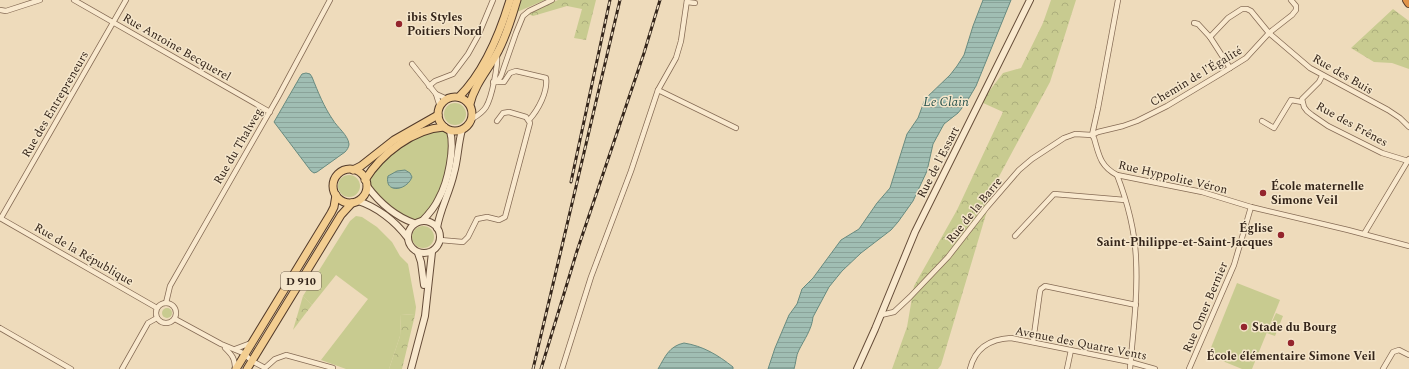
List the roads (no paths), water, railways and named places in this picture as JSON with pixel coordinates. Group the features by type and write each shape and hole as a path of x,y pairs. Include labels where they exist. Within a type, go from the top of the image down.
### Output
{"main road":[{"path":"459,98 469,86 492,48 503,24 510,0"},
{"path":"470,104 474,93 505,36 517,0"},
{"name":"Rue de l'Essart","path":"857,369 915,232 1030,0"},
{"path":"355,202 364,195 366,183 377,164 402,144 420,133 433,128 447,129 456,131 462,130 468,126 472,119 473,112 470,104 459,98 448,99 443,102 440,107 438,115 440,121 447,129 452,138 452,147 443,189 434,207 422,221"},
{"path":"438,115 399,137 361,166 353,170 344,171 336,177 333,186 336,195 343,201 368,204 388,217 404,232 412,250 418,253 426,254 432,252 437,247 440,240 437,228 438,220 449,192 455,171 462,130"},
{"path":"353,170 358,172 375,197 383,205 400,217 414,223"},
{"name":"D 910","path":"236,369 331,213 336,195"},
{"name":"D 910","path":"247,369 341,215 355,202"},
{"path":"407,237 409,229 414,223 422,221 431,222 437,228"},
{"path":"411,369 426,305 432,252"},
{"path":"418,253 424,273 426,305"}],"street":[{"path":"0,10 6,11 40,0"},
{"name":"Rue Antoine Becquerel","path":"74,0 270,112"},
{"name":"Rue des Entrepreneurs","path":"0,218 126,0"},
{"name":"Rue du Thalweg","path":"166,303 170,286 270,112 330,0"},
{"path":"429,86 435,81 453,74 468,54 478,36 493,0"},
{"path":"495,82 501,76 523,16 528,11 552,0"},
{"path":"1092,135 1118,0"},
{"name":"Chemin de l'Égalité","path":"1092,135 1137,121 1167,106 1246,58 1269,33 1292,15 1296,10 1296,6 1291,0"},
{"path":"562,369 596,263 631,171 658,90 676,58 681,41 687,1 695,3"},
{"name":"Rue des Buis","path":"1210,37 1228,18 1242,9 1247,8 1269,33 1310,68 1322,76 1388,110 1400,118 1409,127"},
{"path":"1194,23 1198,24 1210,37 1230,68"},
{"path":"472,119 481,113 486,107 495,82 497,63 496,54"},
{"path":"412,64 436,94 440,107"},
{"path":"495,82 504,82 510,73 516,70 546,78 547,86 534,114 529,120"},
{"name":"Rue des Frênes","path":"1322,76 1314,88 1305,96 1302,102 1304,107 1312,115 1370,148 1408,160"},
{"path":"658,90 736,128"},
{"path":"436,94 448,99"},
{"path":"1262,121 1274,128 1291,100 1302,102"},
{"path":"440,240 463,242 468,237 477,219 487,217 499,220 505,217 530,126 529,120 526,117 506,112 500,116 498,121"},
{"name":"Rue de la Barre","path":"881,315 894,312 910,298 948,257 987,207 1019,170 1032,159 1070,135 1081,133 1092,135"},
{"name":"Rue Hyppolite Véron","path":"1092,135 1102,162 1106,168 1117,175 1202,192 1251,207 1409,246"},
{"path":"1364,234 1408,160"},
{"path":"1117,175 1132,227 1136,258 1136,305 1130,369"},
{"path":"1015,236 1054,194 1125,200"},
{"name":"Rue Omer Bernier","path":"1189,369 1234,265 1251,207"},
{"name":"Rue de la République","path":"0,218 157,308"},
{"path":"1033,342 1040,291 1045,286 1136,305"},
{"path":"162,303 166,303 170,303 175,307 177,313 175,319 171,322 164,323 157,318 156,314 157,308 162,303"},
{"path":"122,369 148,323 157,318"},
{"path":"175,319 265,368 274,359 286,356 333,368"},
{"path":"0,329 71,369"},
{"name":"Avenue des Quatre Vents","path":"970,369 977,352 989,342 1002,338 1033,342 1130,362 1155,369"},
{"path":"233,351 253,342"},
{"path":"1067,369 1071,350"},
{"path":"1383,369 1393,352 1399,350 1409,355"},
{"path":"233,351 236,369"}],"water":[{"name":"Le Clain","path":"983,0 1011,0 976,86 958,113 944,124 933,144 927,171 913,201 891,230 861,253 842,271 829,287 813,317 809,330 798,352 794,369 768,369 789,315 797,304 802,289 813,278 841,240 859,229 877,203 890,188 907,134 918,118 925,99 950,75 964,55"},
{"path":"302,74 310,74 312,77 327,110 335,123 347,137 349,144 345,152 314,173 274,122 300,77"},
{"path":"405,170 410,173 412,177 406,185 401,188 393,188 389,186 388,176 397,171"},
{"path":"684,343 698,346 716,355 733,367 733,369 658,369 665,356 671,349"}],"railway":[{"path":"571,182 610,0"},
{"path":"533,369 620,0"},
{"path":"541,369 577,251 644,53 660,0"}],"place":[{"name":"ibis Styles Poitiers Nord","path":"399,24"},
{"name":"École maternelle Simone Veil","path":"1263,193"},
{"name":"Église Saint-Philippe-et-Saint-Jacques","path":"1281,235"},
{"name":"Stade du Bourg","path":"1244,327"},
{"name":"École élémentaire Simone Veil","path":"1291,343"}]}
